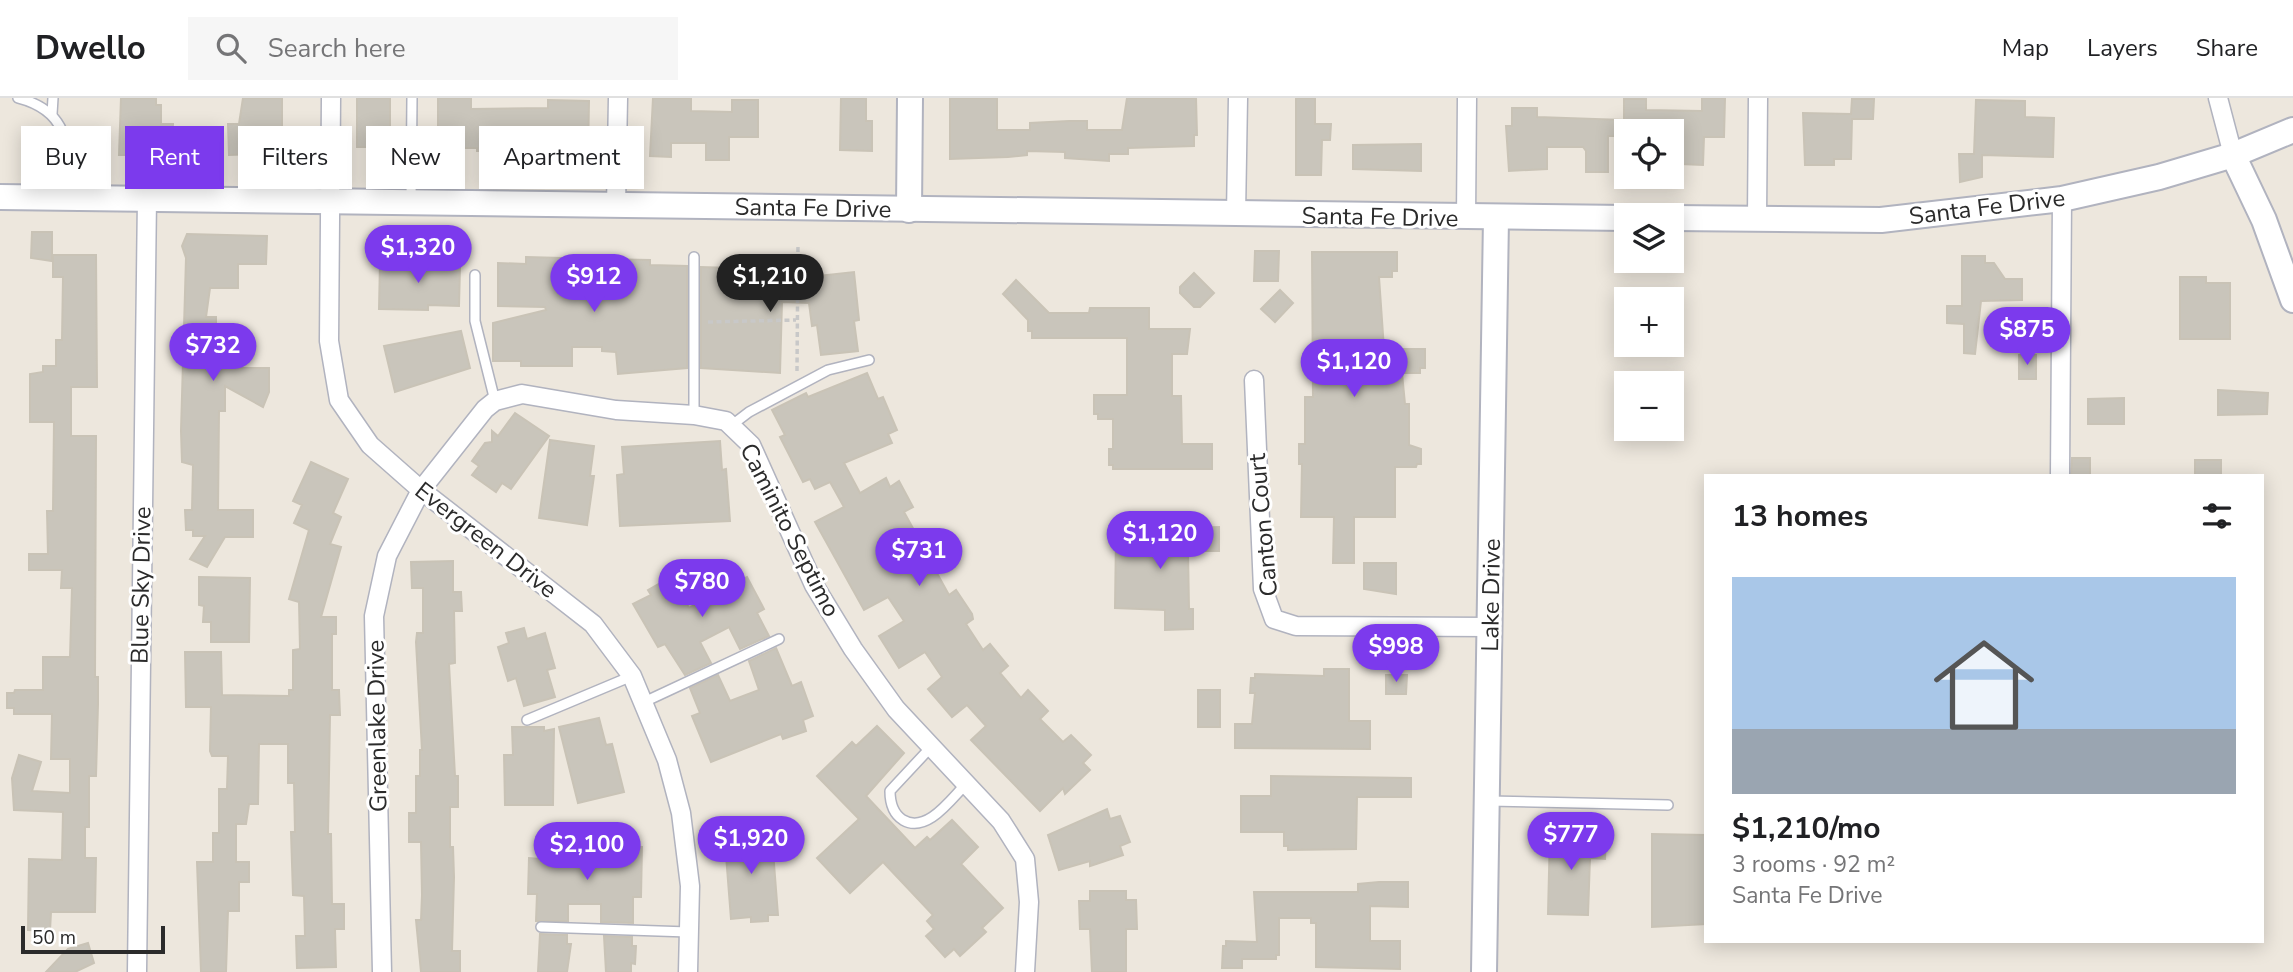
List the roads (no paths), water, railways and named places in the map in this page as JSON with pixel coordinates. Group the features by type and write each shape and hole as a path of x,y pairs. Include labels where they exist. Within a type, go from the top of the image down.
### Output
{"main road":[{"path":"909,210 910,98"},
{"name":"Santa Fe Drive","path":"1684,218 1881,220 2062,199 2160,177 2233,155 2293,130"},
{"path":"2233,155 2264,220 2293,300"},
{"name":"Santa Fe Drive","path":"0,197 1614,218"},
{"name":"Lake Drive","path":"1484,972 1496,218"}],"street":[{"name":"Evergreen Drive","path":"331,98 329,341 339,400 370,445 421,490 593,624 632,676 667,760 681,813 690,886 688,972"},
{"path":"616,206 618,98"},
{"path":"1236,214 1238,98"},
{"path":"1466,98 1466,218"},
{"path":"1756,218 1758,98"},
{"path":"2218,98 2233,155"},
{"name":"Blue Sky Drive","path":"137,972 147,198"},
{"path":"2060,474 2062,199"},
{"name":"Canton Court","path":"1254,380 1263,589 1274,619 1296,626 1490,627"},
{"name":"Caminito Septimo","path":"495,401 522,394 616,410 694,415 726,421 751,445 814,585 853,649 896,709 1001,821 1025,859 1029,902 1025,972"},
{"path":"421,490 485,409 495,401"},
{"name":"Greenlake Drive","path":"382,972 374,616 387,556 421,490"}],"lane":[{"path":"18,98 52,114 63,129 68,150 69,197"},
{"path":"52,114 53,98"},
{"path":"411,203 412,98"},
{"path":"694,257 694,415"},
{"path":"475,275 475,321 495,401"},
{"path":"732,425 828,370 869,360"},
{"path":"642,703 779,639"},
{"path":"527,720 632,676"},
{"path":"931,747 890,790 891,806 900,818 916,824 929,820 966,783"},
{"path":"1487,801 1668,805"},
{"path":"541,927 688,932"}]}
